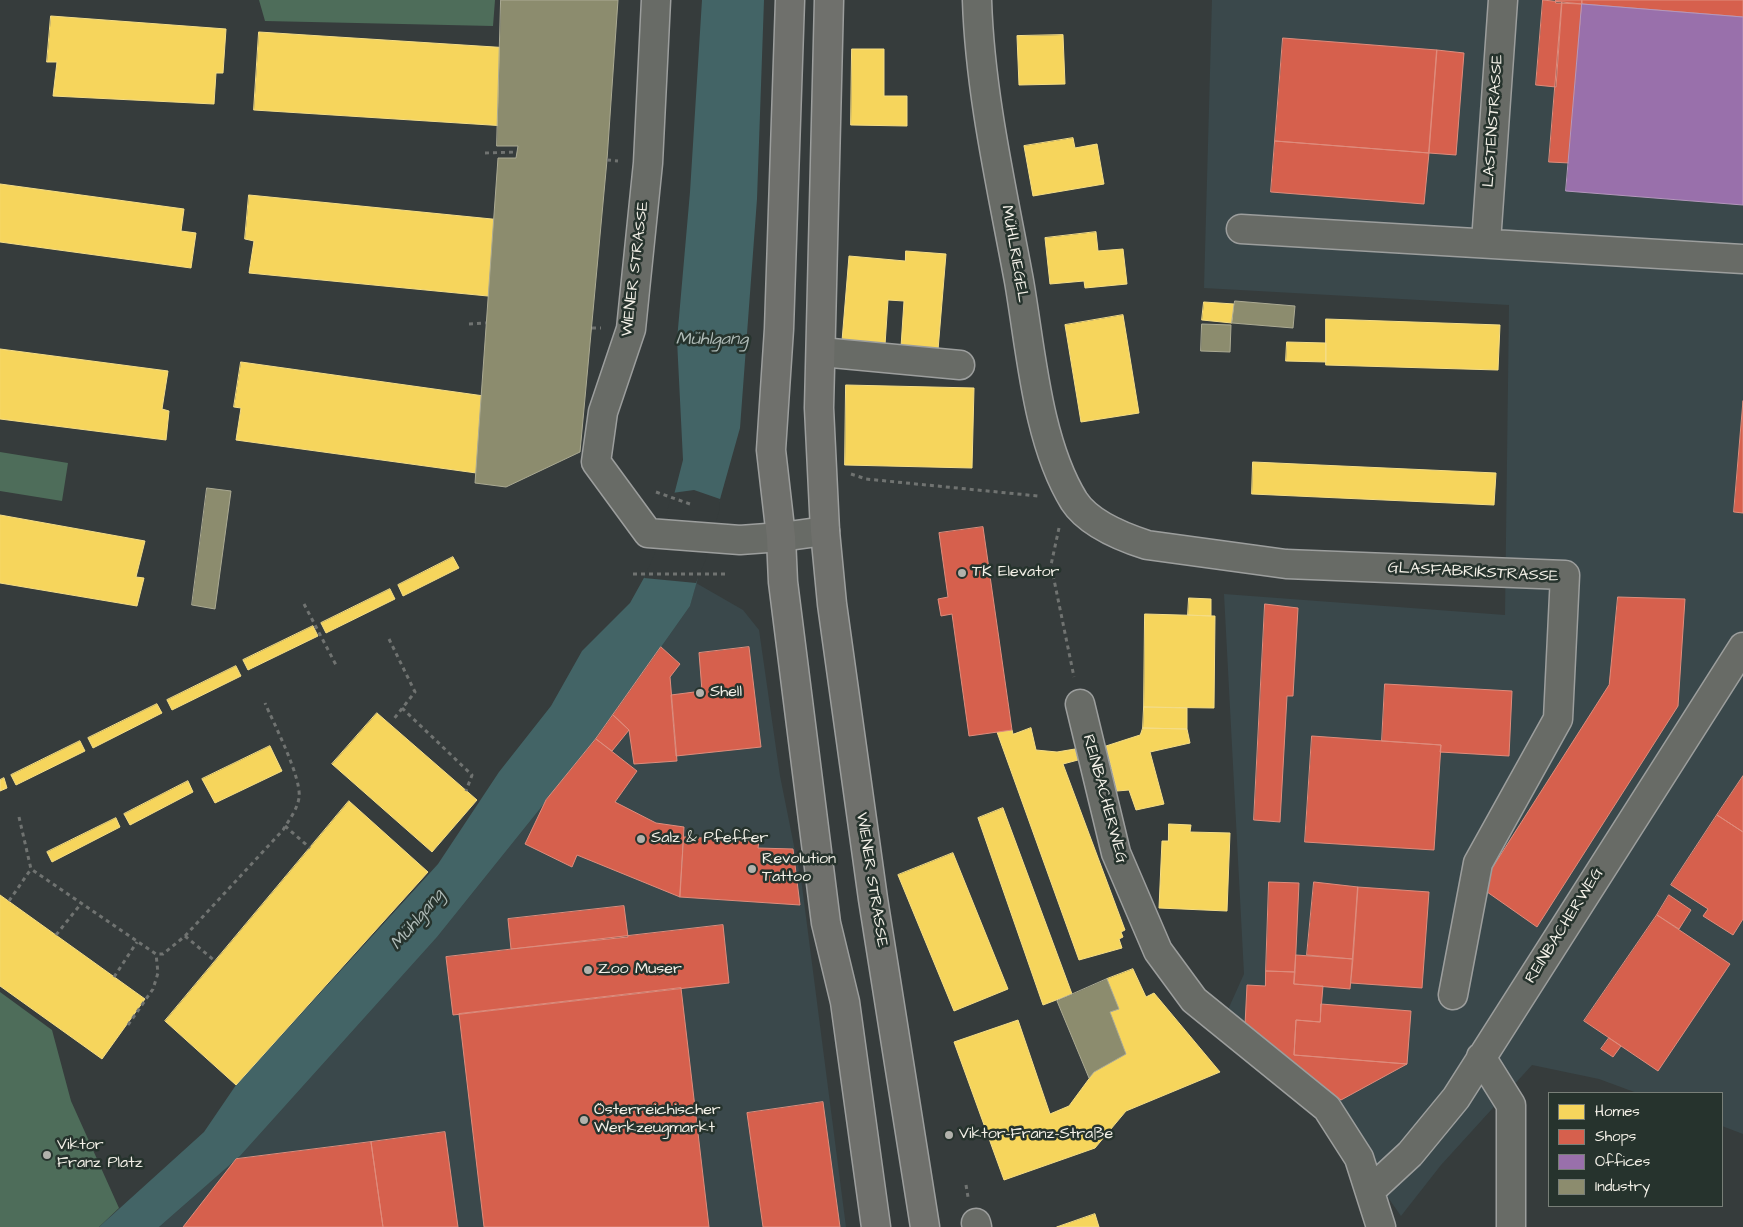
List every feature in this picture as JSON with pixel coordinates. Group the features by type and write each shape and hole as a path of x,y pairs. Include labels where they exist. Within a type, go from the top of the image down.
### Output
{"main road":[{"path":"790,0 779,329 771,450 781,537 783,582 826,923 845,1002 876,1227"},
{"name":"WIENER STRASSE","path":"829,0 819,408 825,531 833,612 873,900 925,1227"}],"street":[{"name":"WIENER STRASSE","path":"656,0 648,164 631,329 603,412 596,462 648,533 740,540 825,531"},
{"name":"MÜHLRIEGEL","path":"977,0 989,112 1044,426 1060,473 1075,502"},
{"name":"LASTENSTRASSE","path":"1486,242 1503,0"},
{"path":"1241,229 1486,242 1743,259"},
{"path":"821,352 960,365"},
{"name":"GLASFABRIKSTRASSE","path":"1075,502 1105,528 1148,545 1286,564 1565,575 1558,719 1478,864 1453,995"},
{"name":"REINBACHERWEG","path":"1370,1191 1410,1154 1456,1098 1743,647"},
{"name":"REINBACHERWEG","path":"1080,704 1116,853 1158,951 1194,1000 1326,1108 1359,1158 1381,1227"},
{"path":"1482,1057 1511,1105 1511,1227"}],"path":[{"path":"485,153 517,152"},
{"path":"469,324 486,323"},
{"path":"866,479 1029,496"},
{"path":"1075,502 1060,521 1051,565 1080,704"},
{"path":"633,574 727,574"},
{"path":"304,604 336,665"},
{"path":"389,639 414,692 393,720"},
{"path":"19,817 30,869 80,905 137,942 156,954 163,954 185,936 285,826 300,798 295,774 265,703"},
{"path":"402,708 472,775 466,791"},
{"path":"285,826 310,848"},
{"path":"9,901 30,869"},
{"path":"56,935 80,905"},
{"path":"185,936 215,961"},
{"path":"114,977 137,942"},
{"path":"128,1026 153,989 158,973 156,954"}],"shaded area":[{"path":"1212,0 1743,0 1743,1134 1723,1126 1723,1092 1634,1092 1599,1079 1532,1065 1441,1165 1401,1216 1340,1129 1222,1023 1244,974 1224,594 1505,615 1509,305 1204,288"},
{"path":"696,583 743,610 759,630 780,776 802,886 846,1227 159,1227 240,1156 437,937 596,739 690,606"}],"green space":[{"path":"259,0 495,0 493,26 265,21"},
{"path":"0,452 68,463 62,501 0,491"},
{"name":"Viktor Franz Platz","path":"0,992 52,1030 71,1101 119,1208 99,1227 0,1227"}],"water":[{"name":"Mühlgang","path":"702,0 764,0 757,199 740,428 690,606 596,739 437,937 240,1156 159,1227 99,1227 204,1132 236,1085 438,864 499,772 551,706 582,651 630,603 660,549 683,460 677,340 690,192"}],"pier":[{"path":"694,490 720,499 719,511 706,559 696,583 644,578 657,548 672,493"}],"building: Homes":[{"path":"51,16 226,29 223,73 216,73 214,104 53,96 57,62 47,62"},
{"path":"259,32 573,52 567,94 572,95 569,130 254,110"},
{"path":"1063,35 1065,84 1019,85 1017,36"},
{"path":"852,49 884,49 884,96 907,96 907,126 851,125"},
{"path":"1073,138 1075,148 1097,144 1104,184 1033,196 1024,146"},
{"path":"0,184 184,209 181,231 196,233 191,268 0,242"},
{"path":"249,195 583,228 577,297 572,297 571,304 249,273 254,241 245,239"},
{"path":"1096,232 1098,251 1123,249 1127,284 1085,288 1084,281 1050,284 1045,238"},
{"path":"906,251 946,254 938,350 901,347 904,301 888,300 885,345 842,341 849,256 905,261"},
{"path":"1204,302 1234,304 1232,323 1202,320"},
{"path":"1123,315 1139,413 1081,422 1065,325"},
{"path":"1326,319 1500,325 1498,370 1326,365"},
{"path":"1287,342 1326,343 1326,362 1286,361"},
{"path":"0,349 168,371 162,409 169,411 166,440 0,419"},
{"path":"241,362 527,402 523,445 514,446 510,468 521,470 520,479 236,440 241,408 234,407"},
{"path":"846,385 974,388 972,468 845,465"},
{"path":"1253,462 1496,473 1494,505 1252,494"},
{"path":"0,515 145,541 136,577 144,578 137,606 0,583"},
{"path":"453,557 459,568 403,596 398,585"},
{"path":"390,589 395,599 326,633 321,623"},
{"path":"1189,598 1211,599 1211,616 1188,615"},
{"path":"1145,614 1215,616 1214,708 1144,707"},
{"path":"313,626 318,636 248,670 243,660"},
{"path":"236,666 241,676 172,710 167,700"},
{"path":"157,704 162,713 93,748 88,738"},
{"path":"1144,707 1187,708 1187,729 1143,728"},
{"path":"377,713 477,800 432,852 332,764"},
{"path":"1031,728 1036,750 1057,752 1075,749 1078,760 1063,764 1125,930 1121,932 1123,937 1119,939 1122,948 1079,960 997,732 1012,730 1013,734"},
{"path":"1143,728 1187,729 1190,743 1150,752 1164,804 1136,810 1129,790 1117,791 1106,746 1140,735"},
{"path":"80,741 85,751 16,785 11,775"},
{"path":"270,746 282,771 215,803 202,779"},
{"path":"4,778 7,788 0,791 0,780"},
{"path":"188,781 193,792 130,825 124,814"},
{"path":"349,801 428,872 236,1085 165,1021"},
{"path":"1003,808 1072,994 1043,1005 978,818"},
{"path":"116,818 120,827 52,862 47,852"},
{"path":"1169,824 1191,825 1190,832 1230,833 1227,911 1159,908 1162,841 1168,841"},
{"path":"953,853 1008,989 954,1011 898,875"},
{"path":"0,895 145,999 102,1059 0,986"},
{"path":"1133,969 1146,997 1154,993 1220,1072 1126,1111 1095,1148 1004,1180 954,1042 1018,1020 1050,1114 1069,1106 1094,1072 1126,1054 1110,1012 1119,1009 1107,979"},
{"path":"1095,1214 1099,1227 1057,1227"}],"building: Shops":[{"path":"1543,0 1562,2 1556,87 1536,85"},
{"path":"1556,0 1582,0 1582,4 1556,3"},
{"path":"1582,0 1743,0 1743,17 1582,4"},
{"path":"1562,2 1582,4 1570,163 1549,162"},
{"path":"1283,38 1437,50 1429,153 1275,141"},
{"path":"1437,50 1464,53 1456,155 1429,153"},
{"path":"1275,141 1429,153 1424,204 1271,192"},
{"path":"1743,401 1743,513 1734,512"},
{"path":"983,527 1012,730 969,736 952,614 941,616 938,599 948,597 939,533"},
{"path":"1618,597 1685,599 1678,706 1537,927 1480,887 1609,685"},
{"path":"1265,604 1298,608 1293,696 1287,696 1280,822 1254,820"},
{"path":"661,647 680,664 670,677 677,761 634,764 629,730 613,715"},
{"path":"749,647 761,747 676,756 671,695 702,691 699,653"},
{"path":"1385,684 1512,691 1509,756 1440,752 1441,745 1382,741"},
{"path":"613,715 629,730 612,751 596,739"},
{"path":"1312,736 1441,745 1434,850 1305,842"},
{"path":"596,739 637,771 615,802 656,823 684,827 680,897 577,855 572,867 525,844 546,800"},
{"path":"1743,776 1743,832 1717,815"},
{"path":"1717,815 1743,832 1743,919 1733,935 1703,916 1708,909 1671,885"},
{"path":"684,837 759,841 758,848 793,849 800,905 680,897"},
{"path":"1269,882 1299,883 1295,972 1266,971"},
{"path":"1314,882 1358,887 1353,959 1307,955"},
{"path":"1358,887 1429,892 1422,988 1351,983"},
{"path":"1669,895 1691,910 1679,929 1657,915"},
{"path":"624,906 628,937 511,949 508,919"},
{"path":"1657,915 1730,964 1658,1071 1584,1021"},
{"name":"Zoo Muser","path":"723,925 729,983 453,1015 446,957"},
{"path":"1296,955 1353,959 1350,989 1294,984"},
{"path":"1266,971 1295,972 1294,984 1323,986 1320,1022 1296,1020 1294,1055 1407,1064 1341,1100 1245,1025 1247,985 1265,986"},
{"name":"Österreichischer Werkzeugmarkt","path":"681,988 709,1227 484,1227 459,1014"},
{"path":"1321,1004 1411,1011 1407,1064 1294,1055 1296,1020 1320,1022"},
{"path":"1609,1038 1621,1046 1613,1057 1601,1049"},
{"path":"823,1102 840,1227 763,1227 747,1113"},
{"path":"445,1132 458,1227 383,1227 371,1142"},
{"path":"371,1142 383,1227 183,1227 236,1159"}],"building: Offices":[{"path":"1582,4 1743,17 1743,205 1566,191"}],"building: Industry":[{"path":"501,0 618,0 607,160 580,452 506,487 475,483 498,158 516,158 518,146 497,146"},
{"path":"1235,301 1295,306 1293,328 1232,323"},
{"path":"1202,324 1231,325 1230,352 1201,351"},
{"path":"207,488 231,491 215,609 192,605"},
{"path":"1107,979 1119,1009 1110,1012 1126,1054 1094,1072 1089,1078 1057,1001"}],"place":[{"name":"TK Elevator","path":"962,573"},
{"name":"Shell","path":"700,693"},
{"name":"Salz & Pfeffer","path":"641,839"},
{"name":"Revolution Tattoo","path":"752,869"},
{"name":"Zoo Muser","path":"588,970"},
{"name":"Österreichischer Werkzeugmarkt","path":"584,1120"},
{"name":"Viktor-Franz-Straße","path":"949,1135"},
{"name":"Viktor Franz Platz","path":"47,1155"}]}
